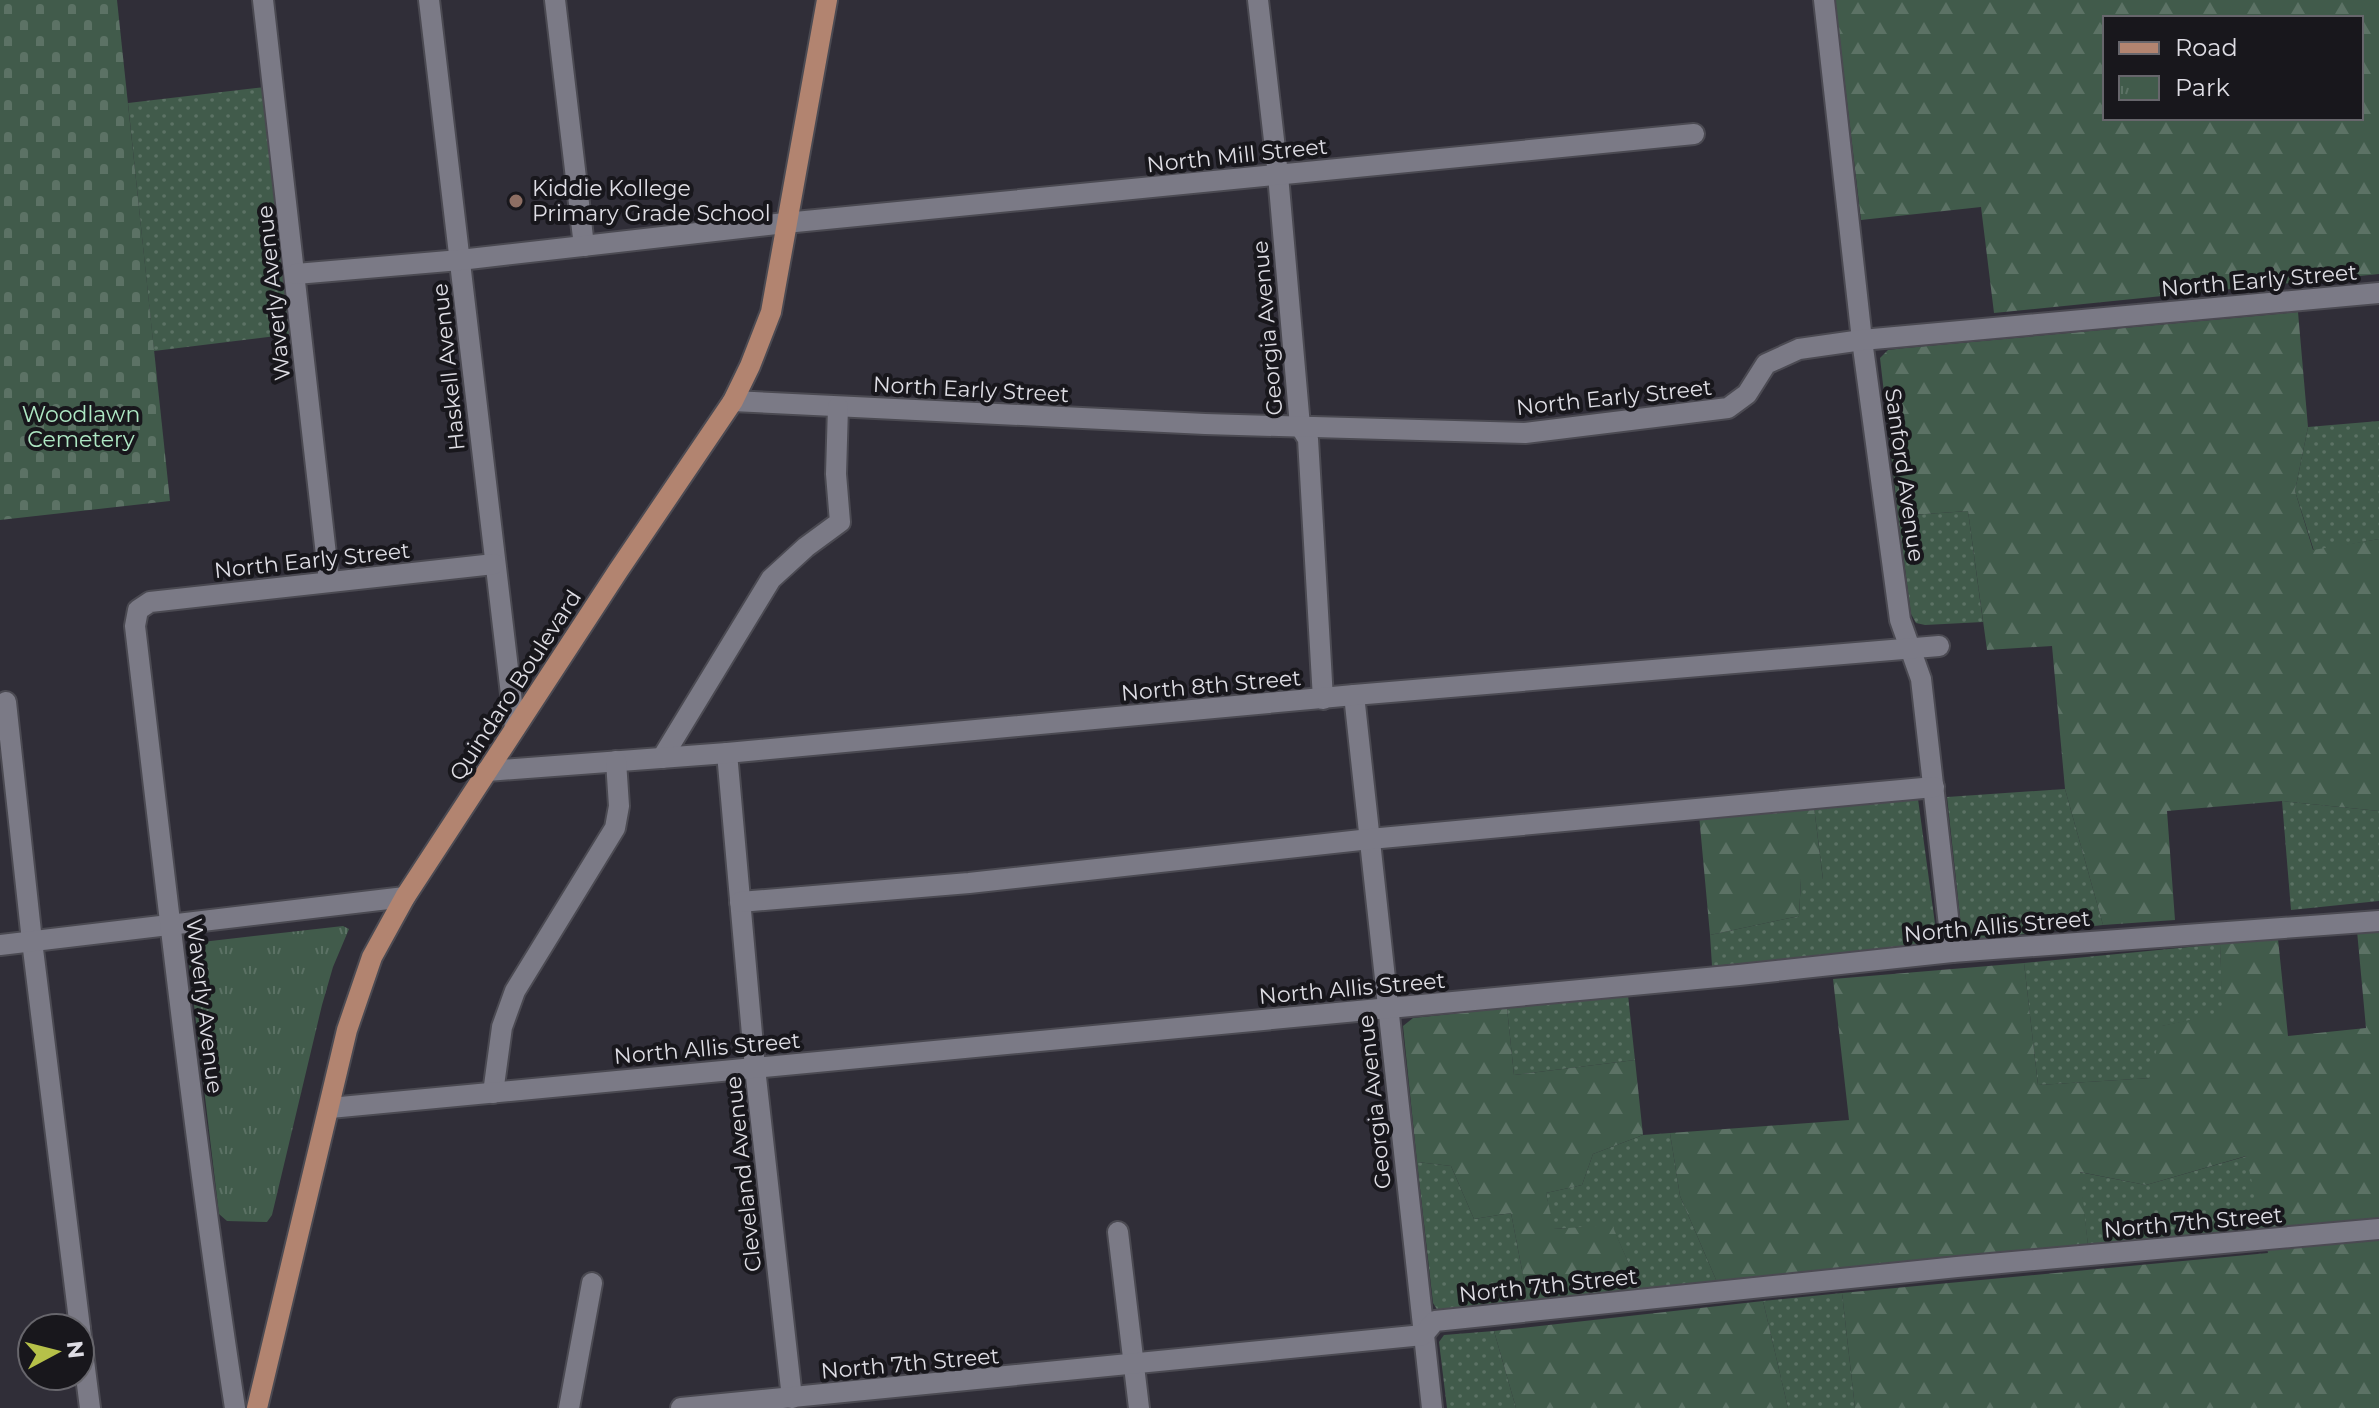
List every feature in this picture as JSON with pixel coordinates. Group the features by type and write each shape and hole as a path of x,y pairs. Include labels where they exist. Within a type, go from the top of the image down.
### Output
{"main road":[{"name":"Quindaro Boulevard","path":"257,1408 347,1030 372,957 405,897 733,401 750,366 771,312 827,0"}],"street":[{"name":"Waverly Avenue","path":"263,0 329,581"},
{"name":"Haskell Avenue","path":"429,0 515,728"},
{"path":"555,0 584,246"},
{"name":"Georgia Avenue","path":"1258,0 1278,175 1300,426 1308,439 1323,699"},
{"name":"Sanford Avenue","path":"1824,0 1862,340 1900,620 1921,679 1952,952"},
{"name":"North Mill Street","path":"296,274 460,260 785,223 1694,134"},
{"name":"North Early Street","path":"733,401 1205,424 1525,433 1728,408 1747,394 1766,364 1799,349 1862,340 2379,293"},
{"path":"662,758 771,579 840,522 836,474 838,407"},
{"name":"North Early Street","path":"138,610 150,602 494,564"},
{"name":"Waverly Avenue","path":"138,610 135,626 171,924 211,1248 235,1408"},
{"name":"North 8th Street","path":"487,771 727,753 1354,695 1939,646"},
{"name":"Georgia Avenue","path":"1354,695 1432,1408"},
{"path":"6,702 78,1312"},
{"name":"Cleveland Avenue","path":"727,753 755,1068 792,1398"},
{"path":"493,1093 502,1027 515,991 615,828 619,806 616,761"},
{"path":"740,902 969,883 1370,839 1934,787"},
{"path":"0,945 405,897"},
{"name":"North Allis Street","path":"330,1108 1388,1009 1952,952 2379,921"},
{"name":"North 7th Street","path":"681,1408 1423,1335 1435,1321 1957,1267 2379,1229"},
{"path":"1118,1232 1139,1408"},
{"path":"569,1408 592,1283"}],"green space":[{"name":"Woodlawn Cemetery","path":"0,0 117,0 170,501 0,520"},
{"path":"1835,0 2379,0 2379,274 1994,313 1981,207 1861,220"},
{"path":"265,87 292,334 154,351 128,103"},
{"path":"2298,312 2308,427 2295,491 2313,550 2379,539 2379,811 2282,801 2167,811 2175,920 2103,925 2065,789 2052,646 1987,650 1968,511 1898,516 1880,358 1888,350 1905,348"},
{"path":"2379,421 2379,539 2314,551 2295,491 2308,427"},
{"path":"1968,511 1983,622 1916,623 1911,614 1898,516"},
{"path":"2065,789 2103,925 1973,940 1962,935 1947,797"},
{"path":"1918,799 1936,931 1932,943 1919,947 1712,966 1710,935 1799,916 1801,879 1823,879 1814,807"},
{"path":"2282,801 2379,811 2379,901 2291,910"},
{"path":"1814,807 1823,880 1801,879 1799,916 1710,935 1699,815"},
{"path":"343,926 349,929 322,1005 272,1215 267,1222 227,1221 219,1214 189,963 202,942"},
{"path":"2379,929 2379,1408 1855,1408 1842,1293 2268,1253 2246,1156 2146,1185 2080,1172 2088,1245 1717,1282 1680,1196 1670,1133 1849,1120 1833,979 2024,963 2038,1085 2151,1078 2161,1026 2222,1013 2220,944 2278,939 2288,1036 2366,1028 2357,931"},
{"path":"2220,944 2223,1014 2162,1026 2152,1078 2038,1085 2024,963"},
{"path":"1628,995 1635,1060 1514,1075 1507,1008"},
{"path":"1507,1008 1514,1075 1635,1060 1643,1135 1593,1154 1582,1185 1546,1193 1554,1229 1612,1225 1640,1289 1528,1301 1511,1213 1474,1219 1451,1166 1417,1162 1403,1026 1413,1018"},
{"path":"1670,1133 1680,1196 1717,1282 1640,1289 1612,1226 1553,1229 1546,1193 1582,1185 1593,1154 1643,1135"},
{"path":"2247,1156 2263,1228 2088,1245 2079,1172 2146,1185"},
{"path":"1417,1162 1451,1166 1474,1219 1511,1213 1528,1301 1438,1311 1433,1303"},
{"path":"1842,1293 1855,1408 1788,1408 1763,1301"},
{"path":"1763,1301 1788,1408 1516,1408 1494,1331"},
{"path":"1494,1331 1516,1408 1447,1408 1439,1342 1444,1335"}],"place":[{"name":"Kiddie Kollege Primary Grade School","path":"516,201"}]}
